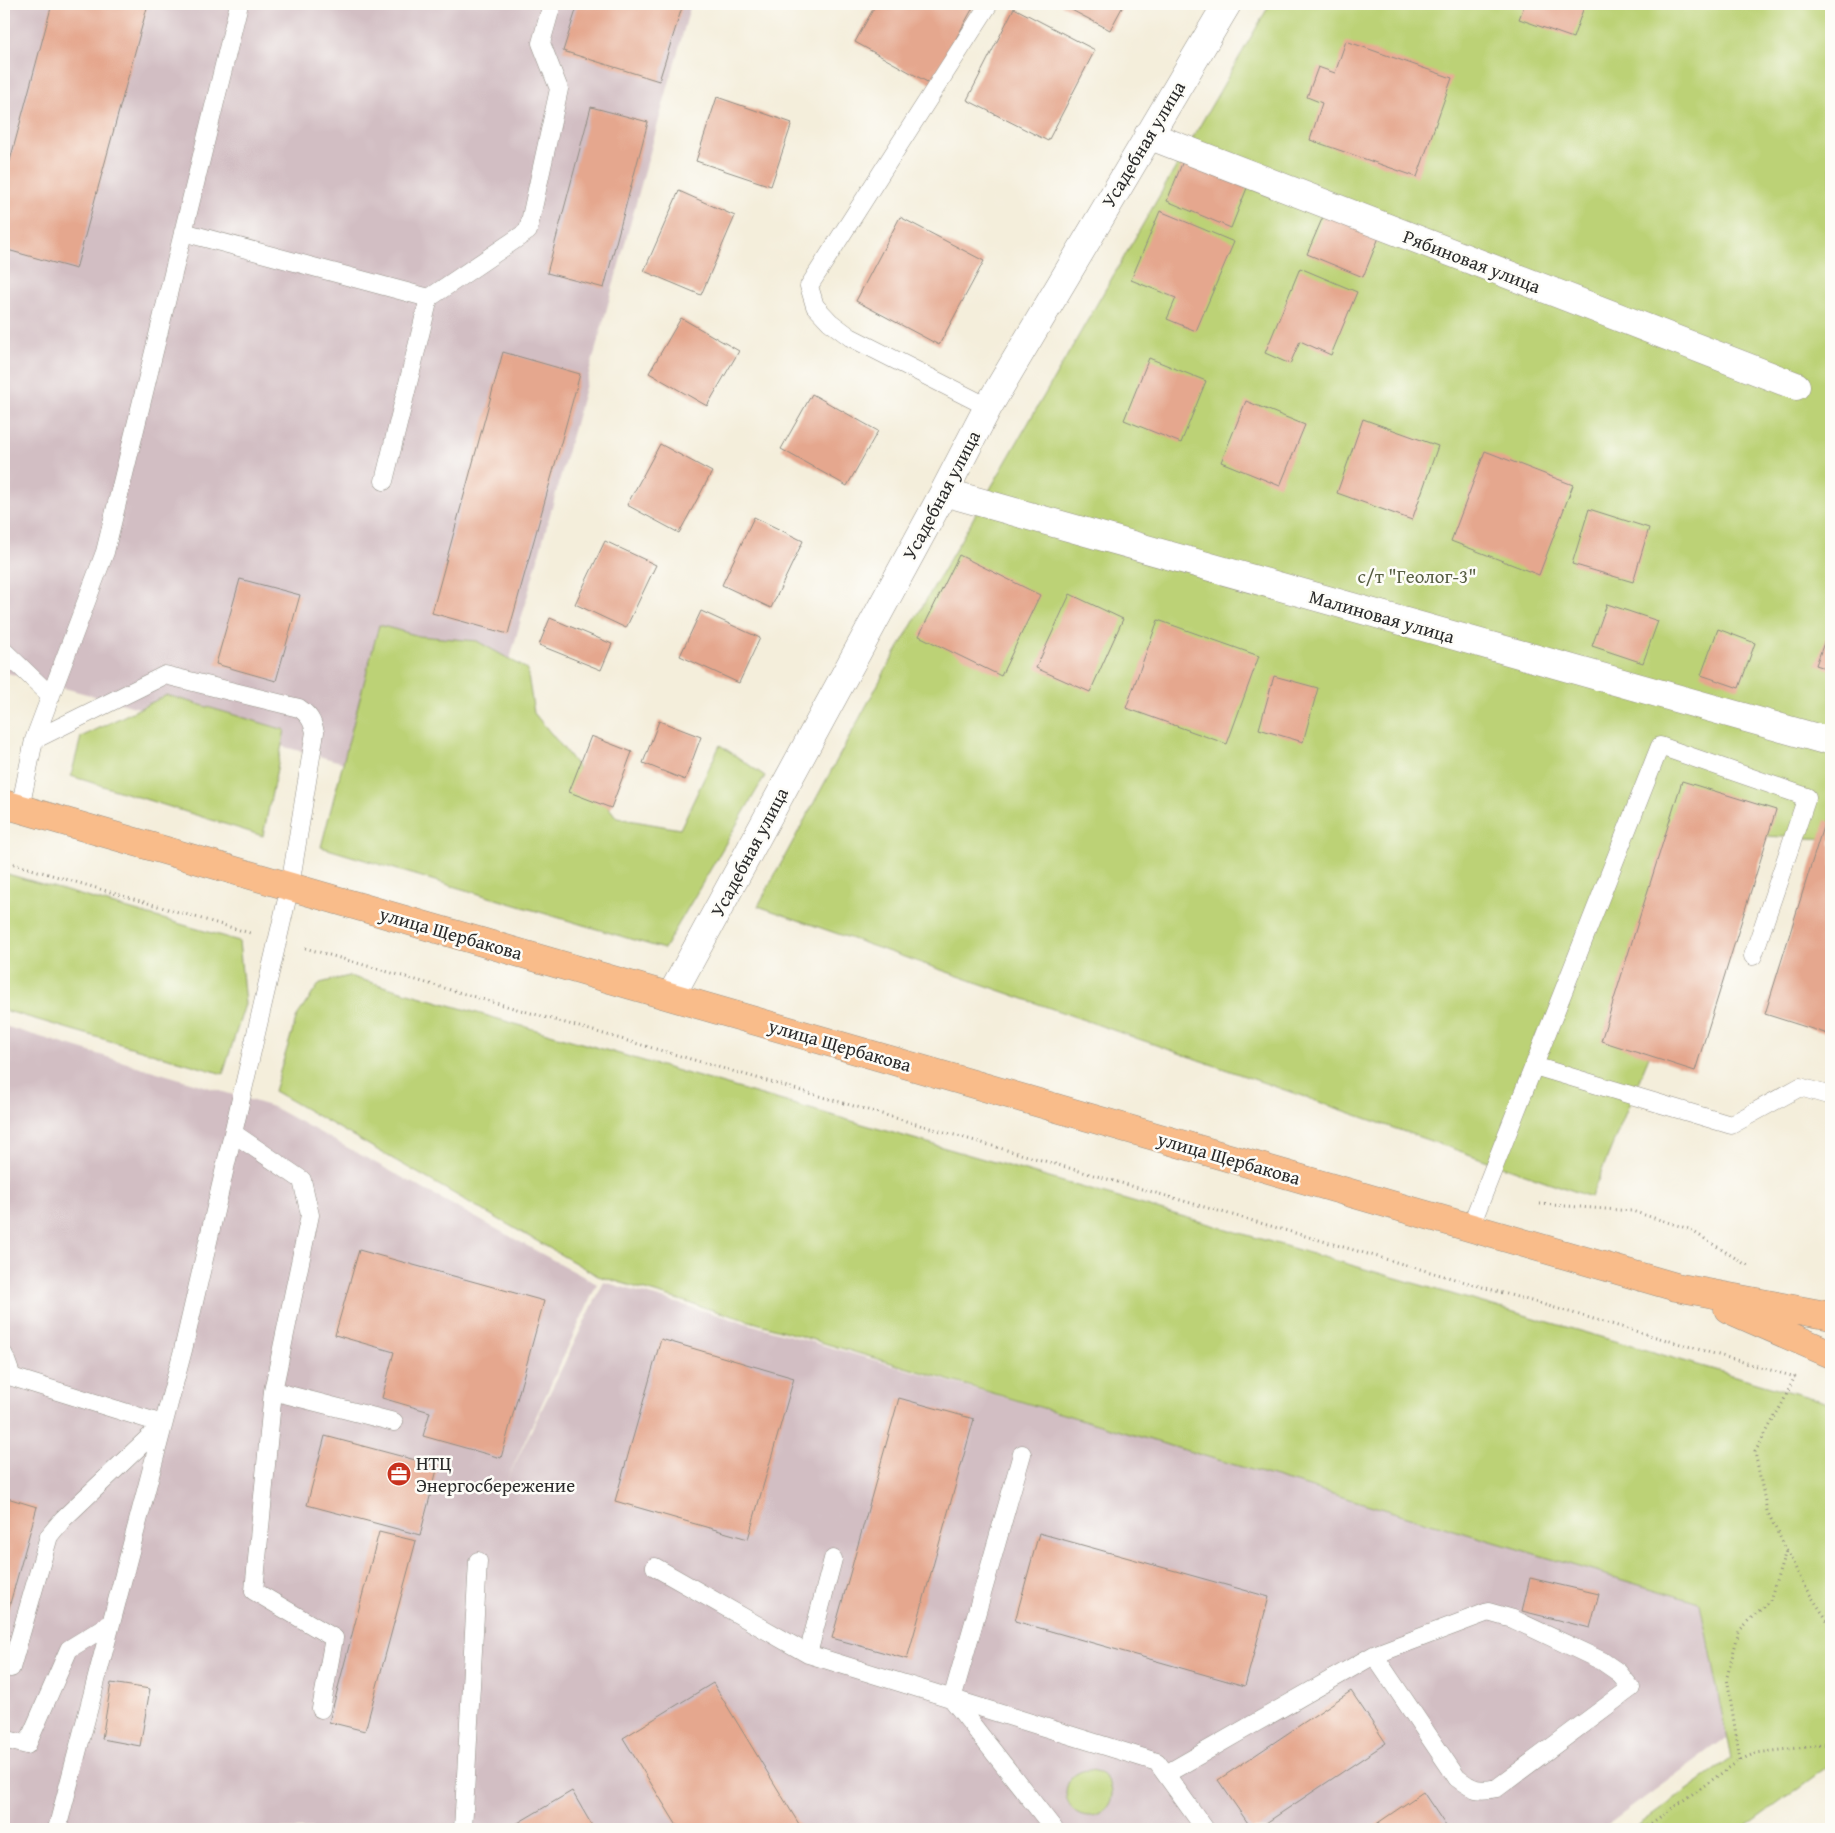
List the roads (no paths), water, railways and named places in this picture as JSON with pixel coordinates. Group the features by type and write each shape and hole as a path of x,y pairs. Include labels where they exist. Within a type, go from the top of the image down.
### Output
{"main road":[{"name":"улица Щербакова","path":"12,806 1676,1287"},
{"path":"1676,1287 1831,1316"},
{"path":"1676,1287 1831,1354"}],"street":[{"name":"Усадебная улица","path":"671,996 944,492 988,407 1227,4"},
{"name":"Рябиновая улица","path":"1148,135 1796,386"},
{"name":"Малиновая улица","path":"944,492 1821,739"}],"lane":[{"path":"12,806 34,740 105,552 239,4"},
{"path":"384,481 429,298 528,231 559,89 541,43 552,4"},
{"path":"988,407 850,337 830,322 815,306 809,286 989,4"},
{"path":"183,232 429,298"},
{"path":"4,650 51,696"},
{"path":"34,740 165,675 298,708 307,713 312,720 315,732 290,886 183,1350 57,1829"},
{"path":"1470,1228 1660,746 1807,797 1753,956"},
{"path":"1534,1066 1731,1125 1800,1087 1831,1096"},
{"path":"233,1132 302,1180 310,1216 273,1391 254,1591 334,1638 321,1709"},
{"path":"4,1355 12,1377 163,1424"},
{"path":"273,1391 394,1422"},
{"path":"4,1666 11,1668 50,1536 63,1519 163,1424"},
{"path":"952,1698 1022,1454"},
{"path":"808,1654 833,1559"},
{"path":"463,1829 478,1561"},
{"path":"655,1567 808,1654 1157,1762 1205,1829"},
{"path":"1166,1774 1374,1656 1488,1612 1513,1618 1602,1662 1618,1672 1631,1688 1497,1788 1483,1791 1470,1788 1457,1778 1374,1656"},
{"path":"4,1738 26,1745 69,1650 110,1624"},
{"path":"952,1698 1054,1829"}],"place":[{"name":"НТЦ Энергосбережение","path":"399,1474"}],"park label":[{"name":"с/т \"Геолог-3\"","path":"1417,576"}]}
